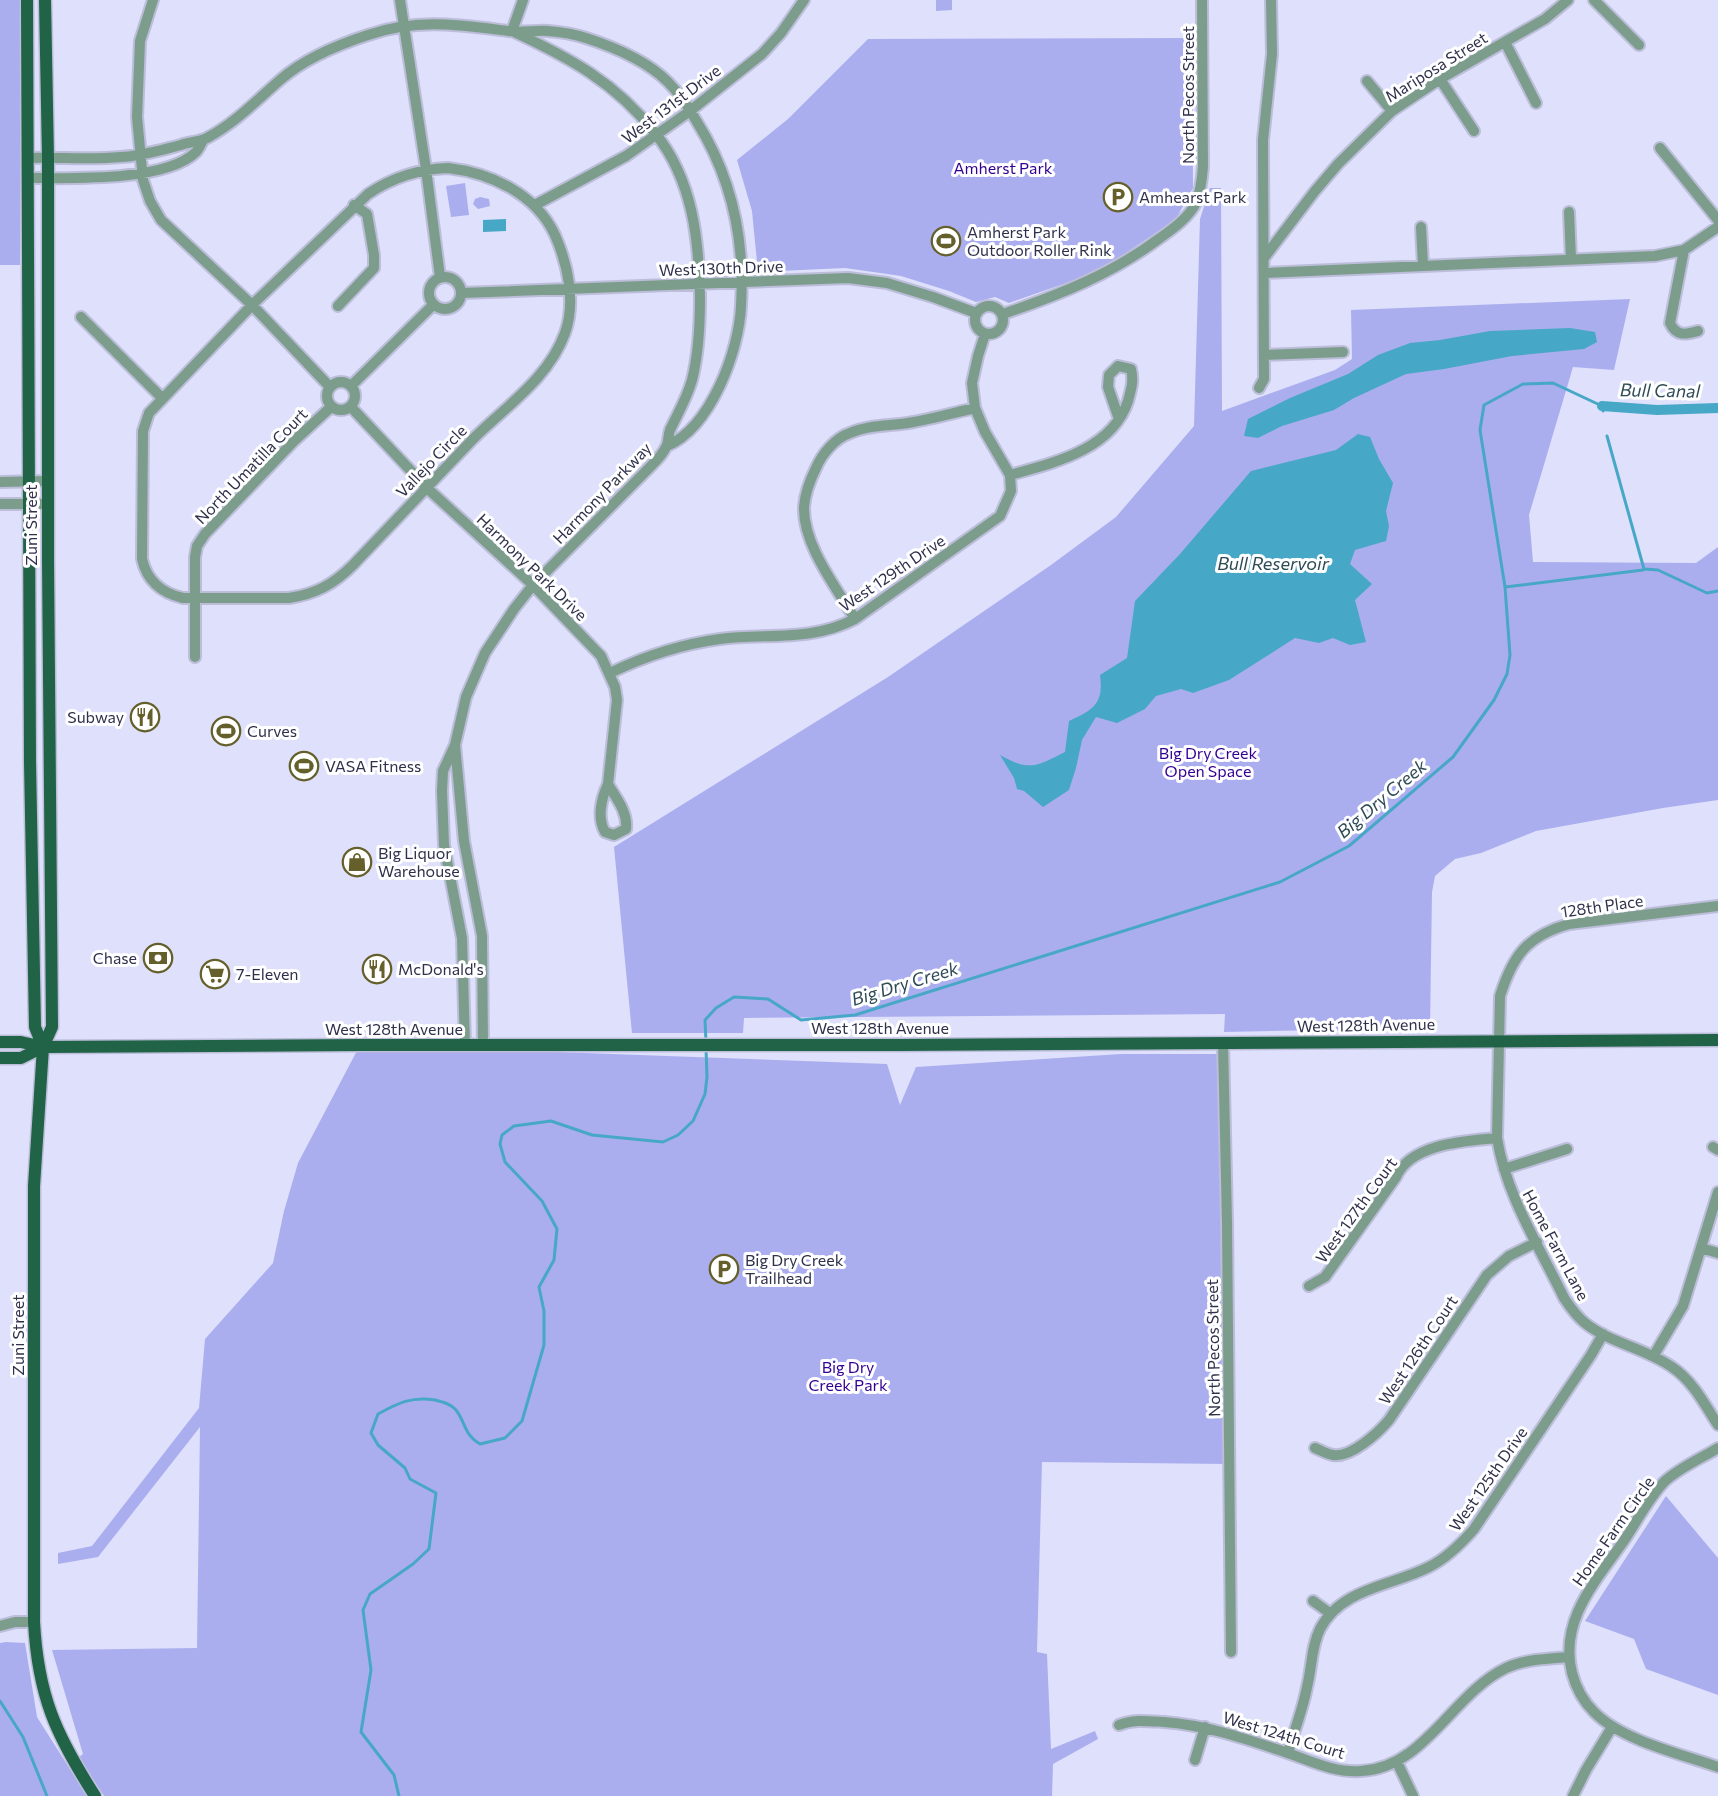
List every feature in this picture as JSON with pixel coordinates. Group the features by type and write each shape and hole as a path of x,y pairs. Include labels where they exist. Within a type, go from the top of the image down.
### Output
{"main road":[{"name":"Zuni Street","path":"27,0 30,762 35,1027 43,1047"},
{"name":"Zuni Street","path":"45,0 48,158 52,1027 43,1047 34,1186 34,1622 37,1665 47,1703 65,1747 95,1796"},
{"name":"West 128th Avenue","path":"43,1047 1718,1040"},
{"path":"0,1042 21,1042 43,1047"},
{"path":"0,1058 21,1058 43,1047"}],"street":[{"path":"153,0 144,23 138,52 137,117 142,173 150,201 161,220 252,305 329,386"},
{"path":"400,0 440,277"},
{"path":"512,32 523,0"},
{"name":"West 131st Drive","path":"535,205 626,156 690,111 762,54 793,18 804,0"},
{"name":"North Pecos Street","path":"1003,314 1084,284 1109,272 1178,225 1196,203 1203,166 1202,0"},
{"path":"1259,388 1264,379 1263,140 1272,54 1271,0"},
{"name":"Mariposa Street","path":"1264,258 1323,182 1392,111 1440,79 1545,19 1568,0"},
{"path":"1594,0 1640,45"},
{"name":"Harmony Parkway","path":"28,158 140,155 203,140 232,123 290,72 321,54 370,34 405,26 459,24 512,32 550,31 584,37 624,52 644,63 668,82 710,143 728,185 736,216 743,282 741,313 735,344 725,375 714,397 689,431 680,440 667,446 610,510 533,585 505,620 485,653 466,697 455,745 443,771 442,819 447,863 461,928 465,1045"},
{"name":"Harmony Parkway","path":"512,32 576,62 608,85 637,111 657,135 678,172 692,210 698,248 699,349 692,382 669,433 667,446"},
{"path":"1505,42 1536,103"},
{"path":"1440,79 1474,131"},
{"path":"1367,81 1392,111"},
{"name":"Harmony Parkway","path":"28,178 142,173 171,166 185,159 196,152 203,140"},
{"path":"1660,148 1718,220"},
{"name":"Vallejo Circle","path":"426,168 464,170 491,177 535,205 545,217 559,245 567,272 570,306 564,335 552,360 537,379 486,426 343,575 319,591 289,598 195,598 170,595 158,588 147,573 142,559 143,431 149,413 252,305 354,205 385,182 426,168"},
{"path":"338,306 374,268 367,214 354,205"},
{"path":"1569,212 1571,259"},
{"path":"1421,227 1423,265"},
{"path":"1264,273 1655,256 1684,250 1718,227"},
{"path":"1684,250 1670,322 1673,330 1682,334 1698,331"},
{"path":"440,277 448,277 455,280 462,293 457,305 445,310 433,305 428,289 440,277"},
{"name":"West 130th Drive","path":"462,293 569,287 848,278 887,282 976,313"},
{"path":"351,386 433,305"},
{"path":"992,305 1003,314 1004,323 994,333 986,334 976,326 976,313 982,307 992,305"},
{"path":"81,317 162,398"},
{"path":"986,334 972,383 975,408 985,432 1010,475 1054,463 1098,442 1119,419"},
{"path":"1264,355 1342,352"},
{"path":"339,382 351,386 355,398 351,407 343,411 331,407 326,395 329,386 339,382"},
{"name":"North Umatilla Court","path":"195,657 195,557 198,546 205,534 294,441 331,407"},
{"name":"Harmony Park Drive","path":"351,407 427,488 533,585 601,656 610,673 617,700 608,784"},
{"path":"855,619 814,549 807,530 804,507 817,465 829,447 849,433 975,408"},
{"name":"West 129th Drive","path":"610,673 687,645 730,638 811,633 829,630 855,619 1000,516 1011,491 1010,475"},
{"path":"0,482 48,482"},
{"path":"0,504 48,504"},
{"name":"Harmony Parkway","path":"455,745 464,841 481,928 483,1045"},
{"name":"128th Place","path":"1498,1041 1500,996 1507,975 1523,948 1551,929 1589,921 1718,906"},
{"path":"461,928 481,928"},
{"name":"Home Farm Lane","path":"1498,1041 1497,1138 1504,1169 1511,1190 1564,1298 1586,1324 1603,1334 1654,1355 1681,1374 1697,1392 1718,1425"},
{"name":"North Pecos Street","path":"1223,1043 1231,1652"},
{"name":"West 127th Court","path":"1309,1286 1325,1277 1400,1169 1406,1164 1419,1155 1449,1143 1497,1138"},
{"path":"1504,1169 1567,1149"},
{"path":"1654,1355 1683,1306 1718,1192"},
{"name":"West 126th Court","path":"1315,1448 1333,1455 1341,1454 1366,1442 1377,1433 1389,1420 1487,1275 1509,1256 1537,1242"},
{"path":"1701,1248 1718,1252"},
{"name":"West 125th Drive","path":"1287,1753 1307,1688 1315,1641 1320,1629 1331,1614 1353,1596 1435,1564 1463,1542 1474,1529 1603,1334"},
{"name":"Home Farm Circle","path":"1568,1657 1569,1636 1578,1610 1652,1498 1673,1475 1718,1448"},
{"path":"1313,1601 1331,1614"},
{"path":"0,1626 15,1622 34,1622"},
{"path":"1568,1657 1581,1696 1596,1714 1612,1727 1718,1767"},
{"name":"West 124th Court","path":"1119,1725 1146,1720 1205,1727 1321,1766 1351,1771 1371,1770 1397,1762 1411,1753 1479,1686 1499,1671 1517,1663 1568,1657"},
{"name":"West 124th Court","path":"1195,1760 1205,1727"},
{"path":"1574,1796 1586,1770 1612,1727"},
{"path":"1397,1762 1413,1796"}],"green space":[{"path":"0,0 21,0 20,265 0,265"},
{"path":"936,0 952,0 952,10 936,11"},
{"name":"Amherst Park","path":"1192,38 1193,188 1176,219 1098,272 1009,303 995,297 976,302 901,276 845,268 758,272 752,211 737,160 788,119 868,39"},
{"path":"465,183 469,215 451,217 446,186"},
{"name":"Big Dry Creek Open Space","path":"1210,188 1221,188 1222,411 1335,370 1352,359 1351,310 1630,299 1614,370 1573,367 1529,515 1533,562 1696,563 1718,547 1718,800 1536,831 1481,853 1455,859 1435,876 1432,892 1430,1028 1224,1032 1225,1014 744,1018 743,1033 632,1033 614,847 888,677 1051,565 1116,517 1194,426 1200,219"},
{"path":"480,197 489,199 490,206 478,209 473,204 475,199"},
{"name":"Big Dry Creek Park","path":"360,1045 887,1064 900,1105 916,1067 1121,1054 1223,1054 1229,1464 1042,1462 1037,1652 1047,1654 1051,1749 1095,1731 1098,1739 1053,1764 1052,1796 104,1796 79,1757 83,1754 52,1650 197,1648 200,1427 98,1557 58,1564 58,1553 92,1546 199,1408 205,1339 273,1263 284,1211 298,1163"},
{"path":"1666,1496 1718,1558 1718,1695 1646,1669 1634,1639 1585,1621"},
{"path":"0,1643 25,1643 37,1717 87,1796 0,1796"}],"water":[{"path":"506,219 506,231 483,232 483,220"},
{"path":"1570,328 1595,332 1597,342 1584,349 1512,356 1406,374 1334,410 1282,426 1258,438 1244,436 1248,419 1290,398 1348,374 1378,355 1410,343 1490,331"},
{"name":"Bull Reservoir","path":"1358,434 1370,437 1393,483 1386,511 1389,526 1386,541 1355,550 1350,564 1372,584 1355,600 1366,642 1350,645 1333,638 1319,643 1295,638 1229,680 1193,693 1181,689 1156,696 1145,709 1117,723 1096,717 1082,740 1069,790 1043,807 1024,791 1017,789 1014,778 1000,755 1019,764 1033,765 1065,752 1069,721 1095,705 1100,693 1100,675 1127,658 1135,601 1180,554 1251,471 1336,450"}],"waterway":[{"name":"Big Dry Creek","path":"706,1042 705,1020 716,1008 734,997 768,999 801,1020 855,1015 1280,882 1349,846 1453,757 1494,700 1507,674 1510,655 1505,587 1480,430 1484,405 1523,384 1553,383 1602,406 1603,411"},
{"name":"Bull Canal","path":"1602,406 1657,410 1718,408"},
{"name":"Big Dry Creek","path":"1607,436 1644,569 1658,570 1707,593 1718,591"},
{"name":"Big Dry Creek","path":"1505,587 1643,570"},
{"name":"Big Dry Creek","path":"399,1796 394,1775 361,1732 371,1670 363,1610 370,1594 413,1564 429,1549 436,1493 410,1479 405,1468 378,1445 371,1433 378,1414 412,1400 435,1400 456,1410 468,1433 480,1444 505,1438 522,1421 544,1345 544,1311 539,1287 554,1260 557,1229 542,1201 505,1162 500,1144 502,1135 514,1126 551,1121 592,1135 663,1142 678,1135 693,1121 705,1094 706,1048"},
{"path":"0,1701 23,1737 47,1796"}],"place":[{"name":"Amhearst Park","path":"1118,197"},
{"name":"Amherst Park Outdoor Roller Rink","path":"946,241"},
{"name":"Subway","path":"145,717"},
{"name":"Curves","path":"226,731"},
{"name":"VASA Fitness","path":"304,766"},
{"name":"Big Liquor Warehouse","path":"357,862"},
{"name":"Chase","path":"158,958"},
{"name":"McDonald's","path":"377,969"},
{"name":"7-Eleven","path":"215,974"},
{"name":"Big Dry Creek Trailhead","path":"724,1269"}]}
